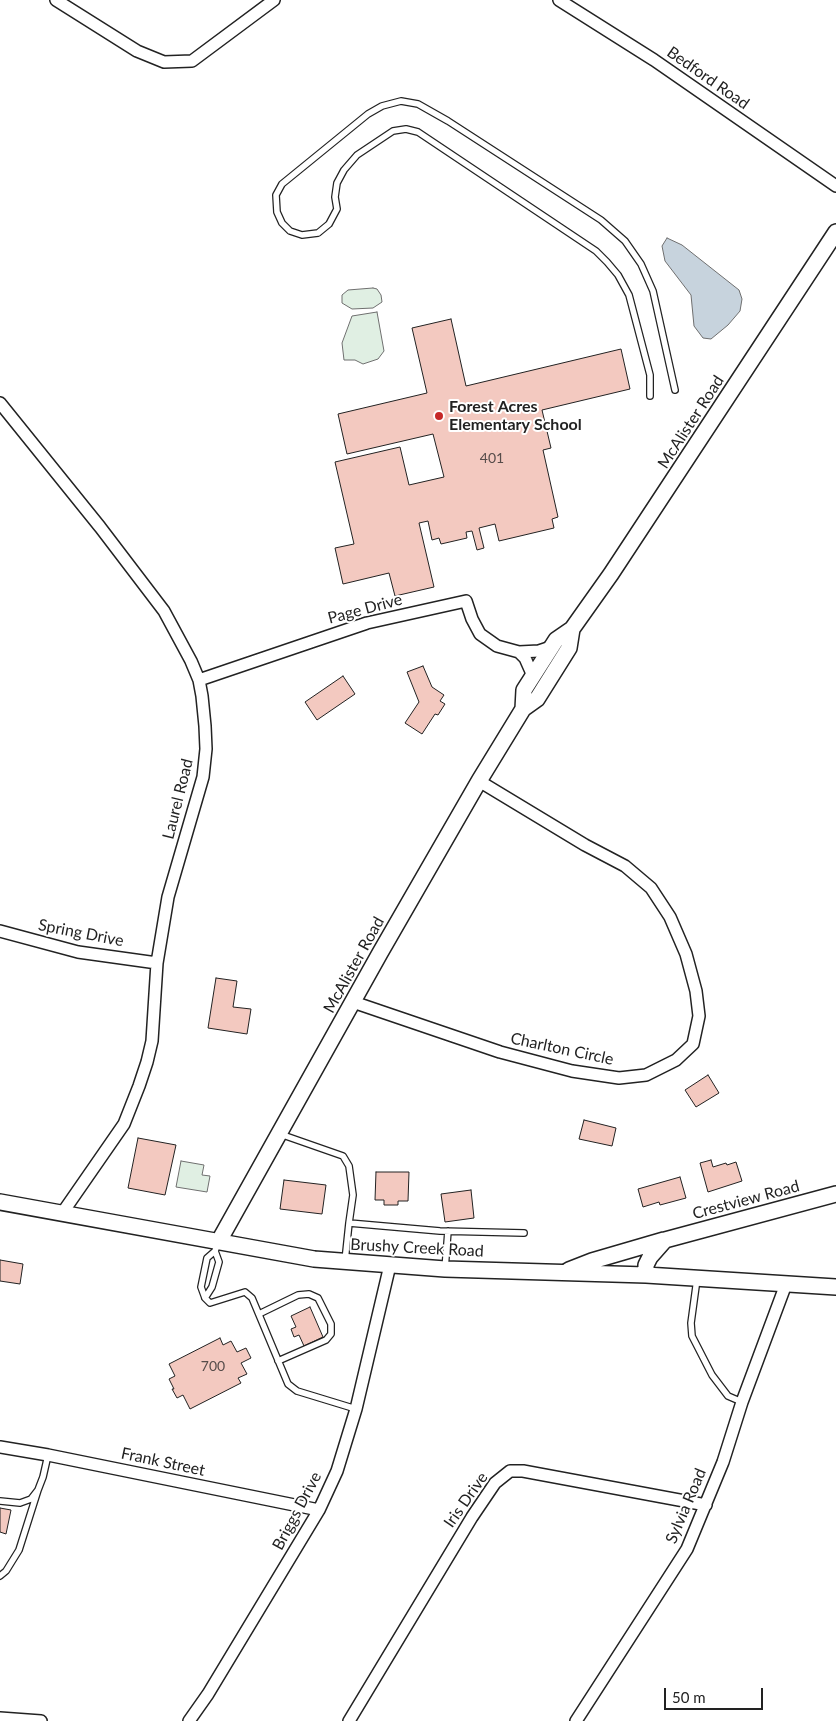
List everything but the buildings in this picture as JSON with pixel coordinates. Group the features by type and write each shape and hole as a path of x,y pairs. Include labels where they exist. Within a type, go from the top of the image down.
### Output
{"street":[{"path":"56,0 137,51 164,62 192,61 274,0"},
{"name":"Bedford Road","path":"560,0 654,60 836,186"},
{"name":"McAlister Road","path":"523,709 524,690 551,647 556,640 572,629 612,574 836,232"},
{"name":"Laurel Road","path":"0,403 100,527 164,611 191,661 199,680 202,696 206,749 202,778 168,897 157,963 152,1041 139,1086 124,1124 63,1212"},
{"name":"Page Drive","path":"199,680 368,622 466,601 472,619 480,634 497,646 519,652 539,651 551,647"},
{"name":"McAlister Road","path":"217,1246 479,781 523,709 537,700 569,648 572,629"},
{"path":"519,652 525,658 533,676"},
{"name":"Charlton Circle","path":"353,1002 500,1052 572,1071 619,1078 646,1076 676,1060 692,1044 699,1016 696,991 683,947 670,917 651,888 625,866 577,840 479,781"},
{"name":"Spring Drive","path":"0,931 78,952 157,963"},
{"name":"Crestview Road","path":"566,1272 592,1261 836,1194"},
{"name":"Brushy Creek Road","path":"0,1202 63,1212 217,1246 314,1258 445,1269 646,1275 836,1287"},
{"path":"646,1275 646,1265 650,1257 665,1240"},
{"name":"Briggs Drive","path":"189,1721 208,1694 319,1510 337,1471 356,1409 390,1264"},
{"name":"Sylvia Road","path":"576,1721 687,1548 723,1462 742,1402 786,1284"},
{"name":"Frank Street","path":"0,1447 319,1510"},
{"name":"Iris Drive","path":"349,1721 472,1517 495,1483 510,1472 523,1471 706,1505"},
{"path":"0,1718 41,1721"}],"lane":[{"path":"650,396 650,375 630,295 618,275 607,262 596,251 418,132 406,129 393,131 357,156 344,170 337,183 335,197 337,209 330,224 318,233 302,235 290,231 282,223 276,212 276,195 282,184 368,114 382,106 401,101 418,104 448,120 601,220 625,241 641,264 653,291 675,390"},
{"path":"280,1134 343,1156 348,1166 354,1195 345,1261"},
{"path":"349,1223 448,1231 524,1233"},
{"path":"445,1269 448,1231"},
{"path":"217,1246 206,1258 201,1287 205,1298 210,1303 245,1292 252,1298 288,1384 297,1392 356,1409"},
{"path":"205,1298 212,1287 219,1262 217,1246"},
{"path":"697,1278 691,1323 692,1336 712,1375 728,1396 742,1402"},
{"path":"259,1314 298,1295 309,1294 318,1298 331,1324 331,1334 326,1340 278,1361"},
{"path":"0,1576 6,1571 19,1550 43,1477 48,1455"},
{"path":"0,1501 20,1503 31,1499 38,1490"}],"green space":[{"path":"377,289 381,295 382,302 373,308 352,309 342,303 342,295 348,290"},
{"path":"377,312 384,351 378,359 363,364 355,360 344,360 342,343 352,316"},
{"path":"181,1161 204,1165 202,1175 210,1176 207,1192 176,1187"}],"shaded area":[{"path":"667,238 682,245 739,290 742,299 740,311 728,325 711,339 703,338 694,326 691,295 665,261 662,246"}],"place":[{"name":"Forest Acres Elementary School","path":"439,416"}]}
